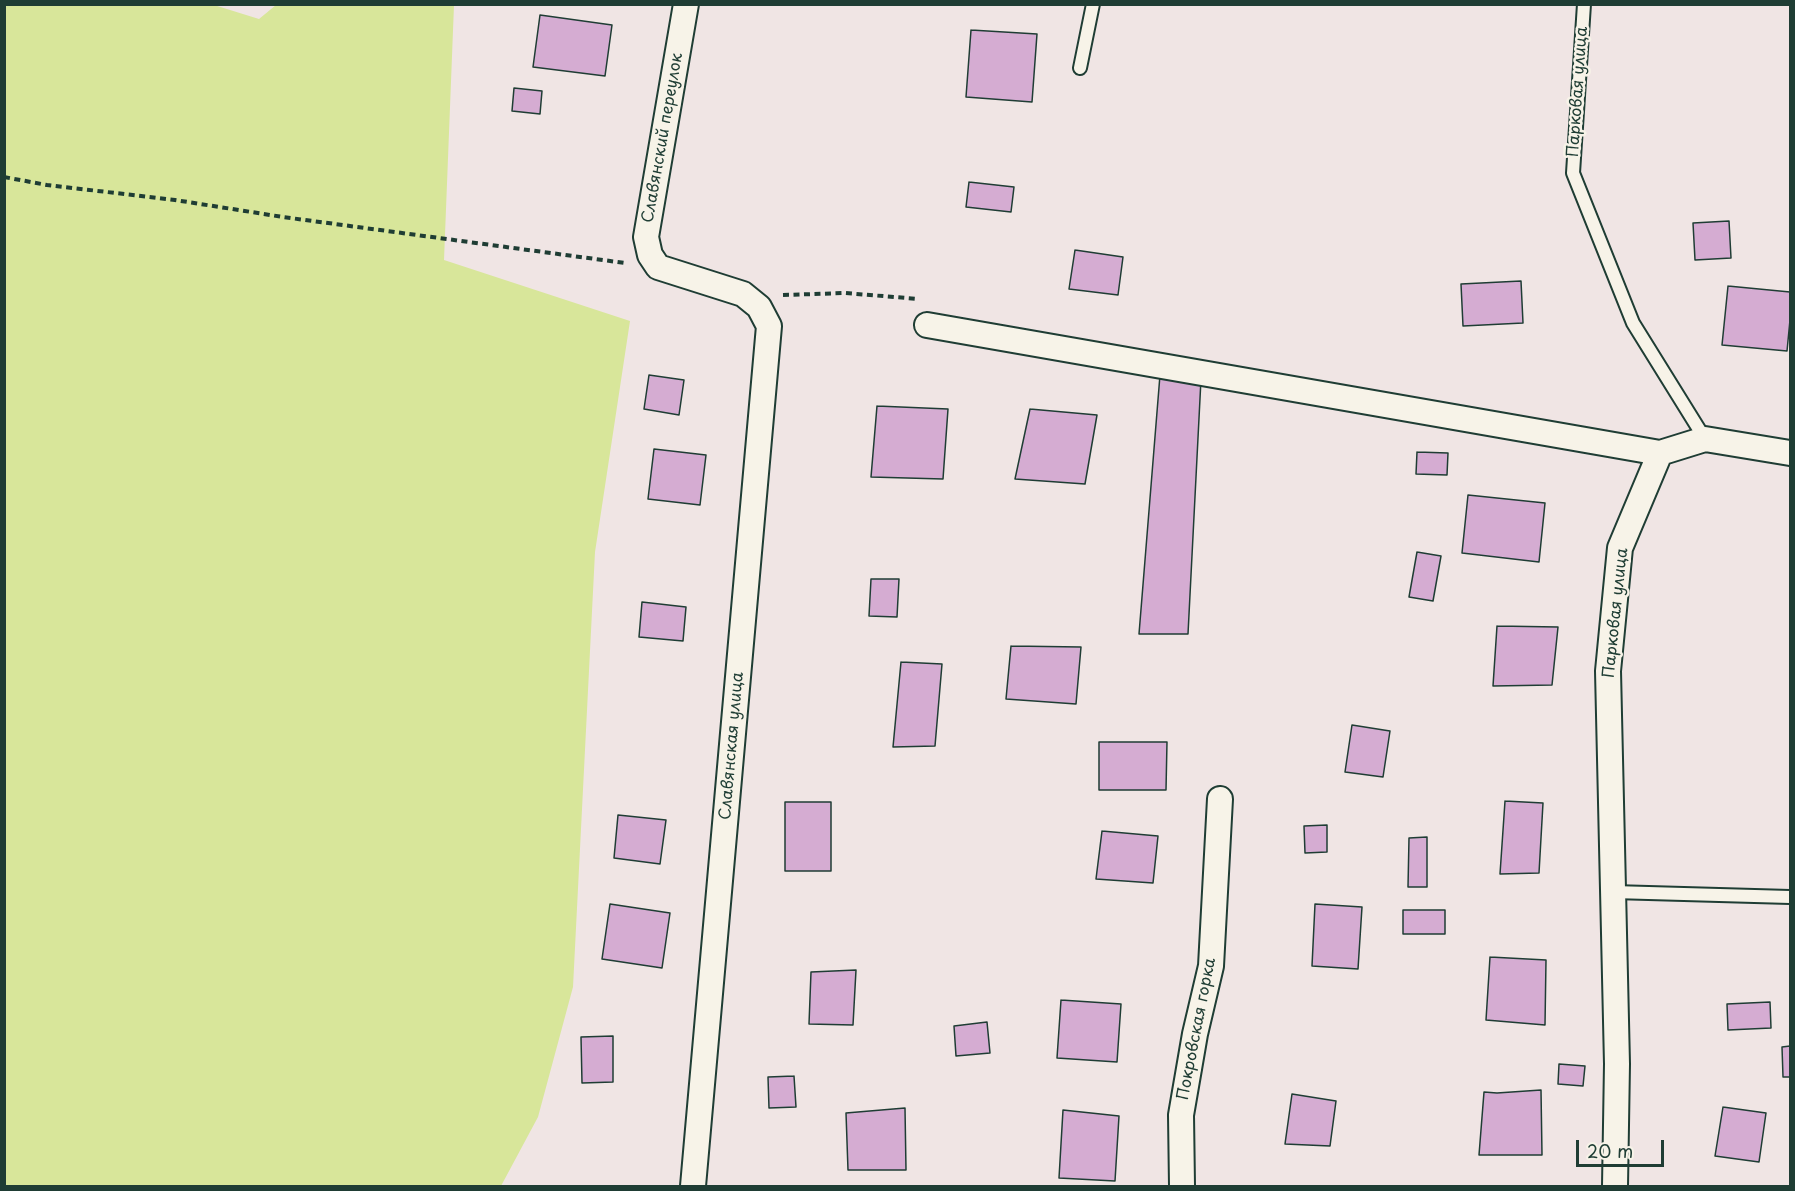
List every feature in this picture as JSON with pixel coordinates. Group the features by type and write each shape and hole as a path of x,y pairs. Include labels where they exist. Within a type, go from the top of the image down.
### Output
{"street":[{"name":"Славянский переулок","path":"658,267 650,255 646,237 686,4"},
{"path":"658,267 751,301"},
{"name":"Славянская улица","path":"693,1186 769,326 751,301"},
{"path":"927,325 1660,453 1705,439 1791,453"},
{"name":"Парковая улица","path":"1615,1186 1617,1064 1608,671 1620,548 1660,453"},
{"name":"Покровская горка","path":"1182,1186 1181,1115 1211,966 1220,799"}],"lane":[{"path":"1080,68 1092,4"},
{"name":"Парковая улица","path":"1584,4 1573,173 1633,323 1705,439"},
{"path":"1613,892 1791,897"}],"path":[{"path":"4,177 294,219 658,267"},
{"path":"751,301 770,300 784,295 845,293 926,300"}],"green space":[{"path":"5,4 214,5 259,19 276,5 454,5 444,260 630,321 595,552 573,987 538,1117 501,1186 5,1186"}],"building":[{"path":"540,15 612,25 605,76 533,67"},
{"path":"971,30 1037,34 1032,102 966,97"},
{"path":"514,88 542,91 540,114 512,111"},
{"path":"969,182 1014,187 1011,212 966,207"},
{"path":"1729,221 1731,258 1695,260 1693,223"},
{"path":"1075,250 1123,257 1118,295 1069,289"},
{"path":"1521,281 1523,323 1463,326 1461,284"},
{"path":"1728,286 1790,292 1787,351 1722,345"},
{"path":"649,375 684,380 679,415 644,409"},
{"path":"1160,375 1201,379 1188,634 1139,634"},
{"path":"877,406 948,409 943,479 871,477"},
{"path":"1030,409 1097,415 1085,484 1015,479"},
{"path":"654,449 706,455 700,505 648,499"},
{"path":"1417,452 1448,453 1447,475 1416,474"},
{"path":"1468,495 1545,503 1539,562 1462,553"},
{"path":"1417,552 1441,556 1433,601 1409,597"},
{"path":"871,579 899,579 897,617 869,616"},
{"path":"642,602 686,607 683,641 639,637"},
{"path":"1497,626 1558,627 1552,685 1493,686"},
{"path":"1011,646 1081,647 1076,704 1006,699"},
{"path":"901,662 942,664 935,746 893,747"},
{"path":"1352,725 1390,731 1383,777 1345,772"},
{"path":"1099,742 1167,742 1166,790 1099,790"},
{"path":"1505,801 1543,803 1539,873 1500,874"},
{"path":"785,802 831,802 831,871 785,871"},
{"path":"618,815 666,820 660,864 614,858"},
{"path":"1327,825 1327,852 1305,853 1304,826"},
{"path":"1102,831 1158,836 1153,883 1096,879"},
{"path":"1427,837 1427,887 1408,887 1409,838"},
{"path":"610,904 670,913 662,968 602,959"},
{"path":"1315,904 1362,907 1358,969 1312,966"},
{"path":"1403,910 1445,910 1445,934 1403,934"},
{"path":"1490,957 1546,960 1545,1025 1486,1020"},
{"path":"856,970 853,1025 809,1024 811,972"},
{"path":"1061,1000 1121,1004 1117,1062 1057,1058"},
{"path":"1770,1002 1771,1028 1728,1030 1727,1004"},
{"path":"987,1022 990,1053 956,1056 954,1026"},
{"path":"613,1036 613,1082 582,1083 581,1037"},
{"path":"1790,1046 1790,1077 1783,1077 1782,1047"},
{"path":"1559,1064 1585,1066 1583,1086 1558,1084"},
{"path":"794,1076 796,1107 769,1108 768,1077"},
{"path":"1541,1090 1542,1155 1479,1155 1484,1092"},
{"path":"1292,1094 1336,1101 1330,1146 1285,1144"},
{"path":"1723,1107 1766,1113 1759,1162 1715,1156"},
{"path":"905,1108 906,1170 848,1170 846,1113"},
{"path":"1063,1110 1119,1116 1115,1181 1059,1178"}]}
